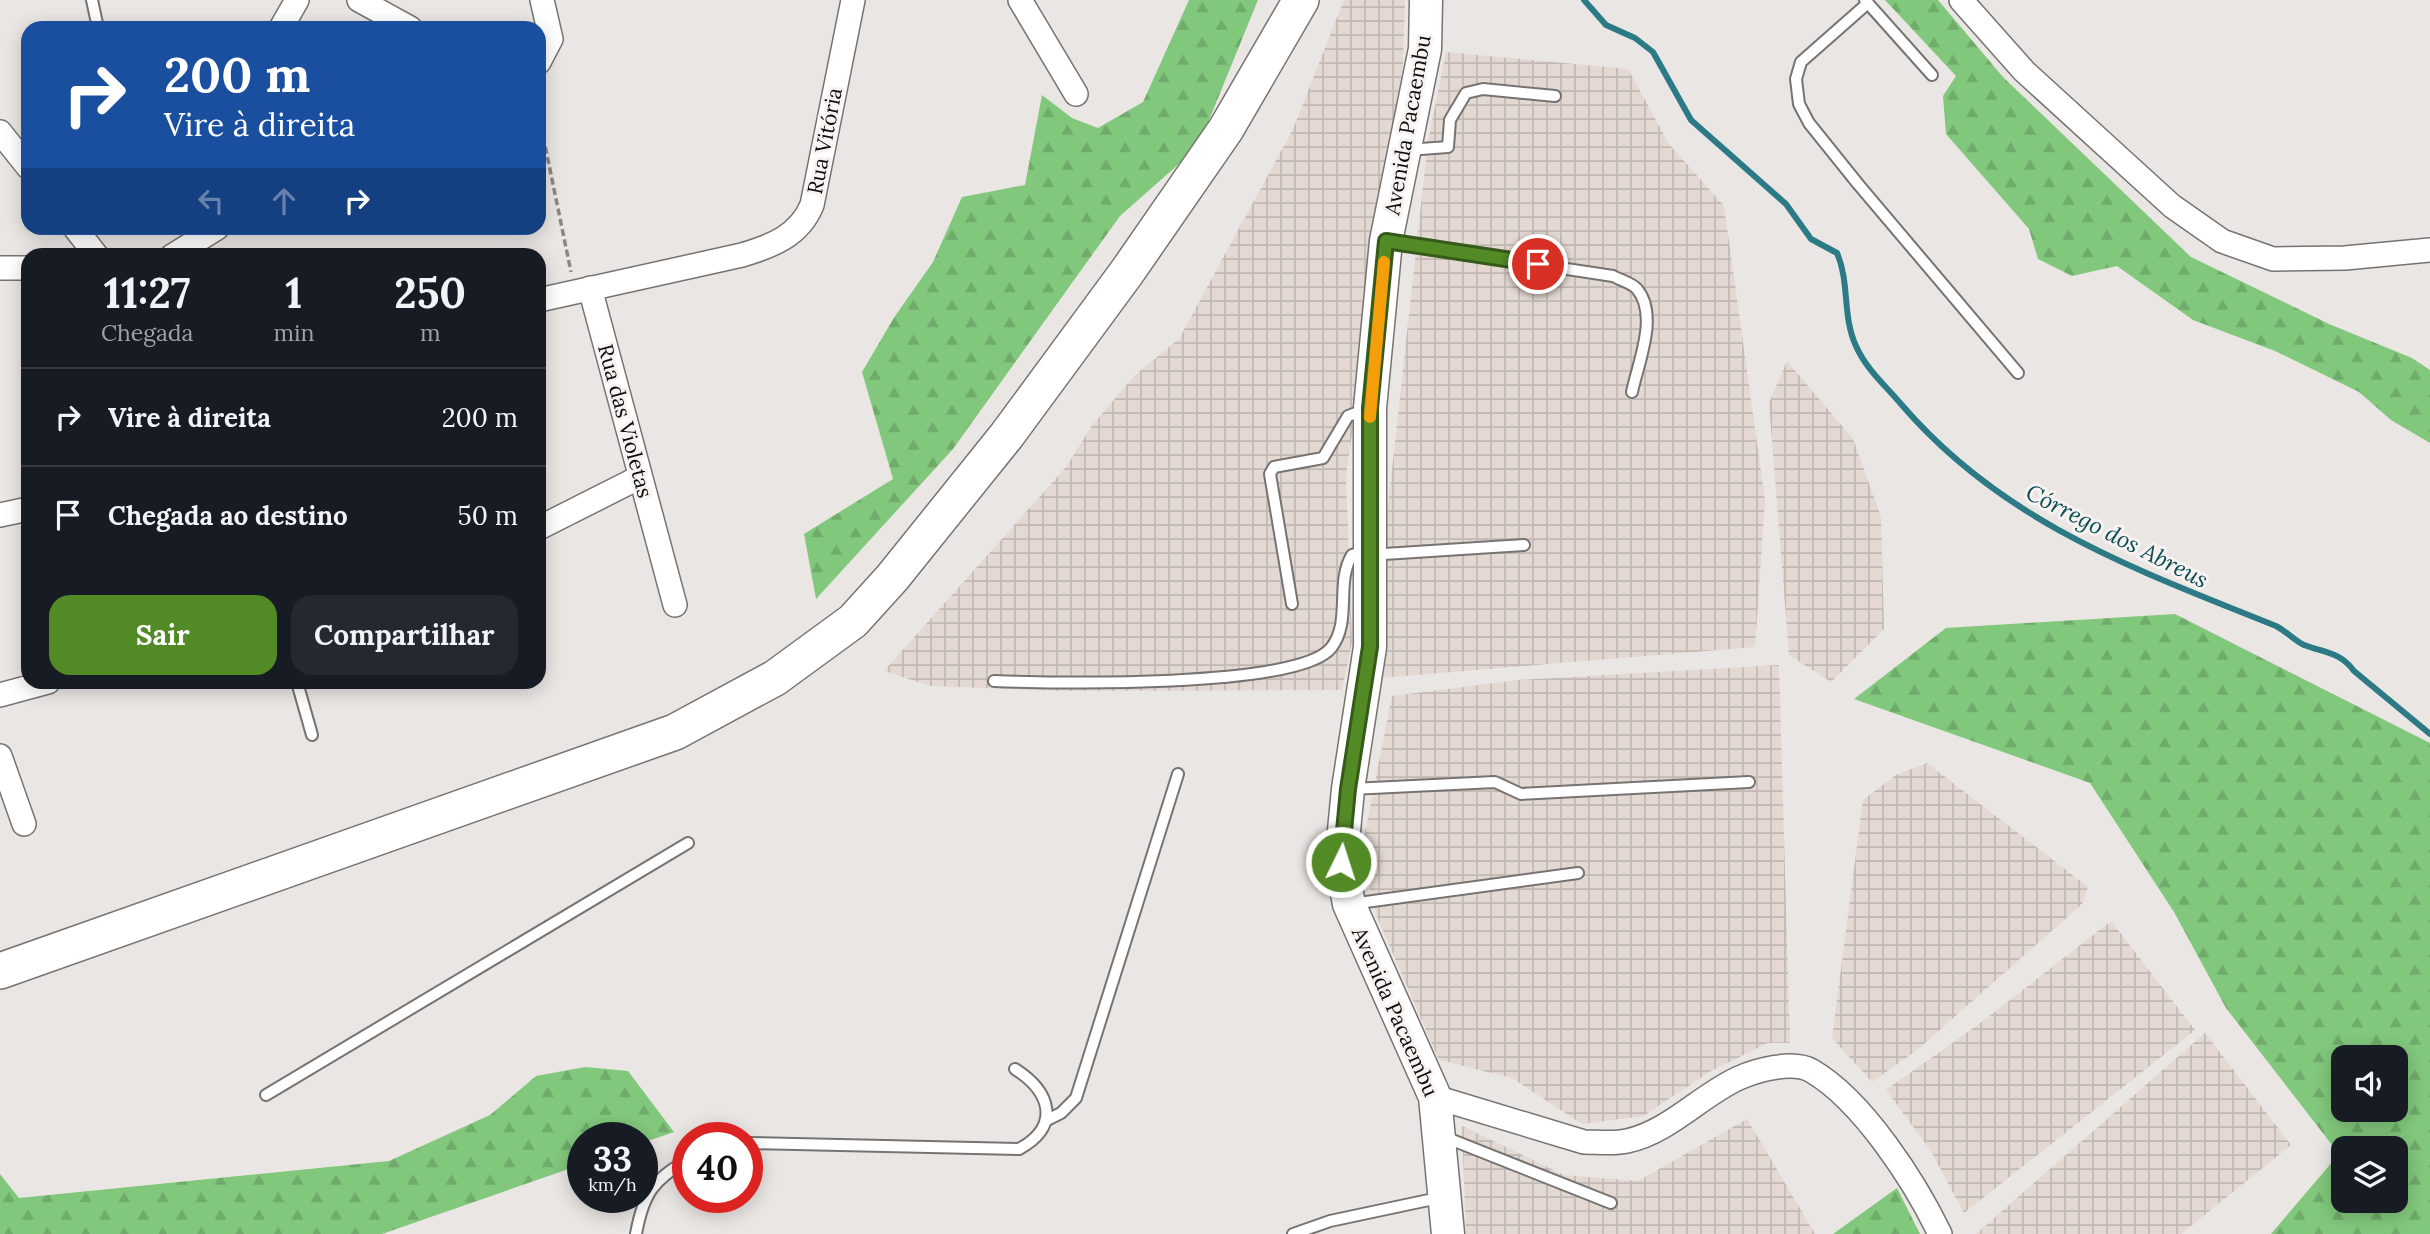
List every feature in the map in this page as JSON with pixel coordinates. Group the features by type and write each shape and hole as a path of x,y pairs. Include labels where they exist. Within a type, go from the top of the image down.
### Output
{"main road":[{"path":"1266,56 1281,0"},
{"path":"0,971 675,732 723,709 786,669 853,621 892,578 1007,435 1226,129 1266,56 1292,20 1301,0"}],"street":[{"path":"285,21 297,0"},
{"path":"359,0 397,21"},
{"path":"542,0 551,39 546,49"},
{"name":"Rua Vitória","path":"582,290 767,248 799,227 812,205 853,0"},
{"path":"1020,0 1076,94"},
{"name":"Avenida Pacaembu","path":"1426,0 1425,49 1386,241 1370,408 1370,647 1348,789 1341,862 1349,904 1435,1097 1448,1234"},
{"path":"1961,0 2024,71 2172,206 2222,241 2273,259 2345,258 2430,250"},
{"path":"0,132 21,158"},
{"path":"185,248 206,235"},
{"path":"0,268 21,268"},
{"path":"546,298 582,290"},
{"name":"Rua das Violetas","path":"582,290 640,477 675,606"},
{"path":"546,524 640,477"},
{"path":"0,515 21,510"},
{"path":"0,695 22,689"},
{"path":"0,756 24,824"},
{"path":"1435,1097 1584,1142 1609,1143 1629,1140 1656,1129 1739,1078 1779,1067 1810,1070 1854,1107 1907,1173 1940,1234"}],"lane":[{"path":"92,0 96,21"},
{"path":"1932,75 1866,2 1801,62 1796,79 1799,104 1809,123 1858,184 2018,373"},
{"path":"1405,150 1417,152 1448,147 1450,120 1466,93 1483,89 1555,96"},
{"path":"1386,241 1613,276 1636,287 1645,302 1648,320 1632,393"},
{"path":"1293,604 1270,474 1274,467 1323,458 1348,416 1370,408"},
{"path":"994,681 1096,685 1193,680 1305,664 1331,648 1341,625 1344,568 1352,555 1369,551 1384,554 1524,545"},
{"path":"299,689 312,735"},
{"path":"763,1143 1019,1149 1035,1140 1047,1119 1061,1113 1076,1098 1178,774"},
{"path":"1348,789 1494,782 1521,794 1749,782"},
{"path":"266,1095 688,843"},
{"path":"1349,904 1578,873"},
{"path":"1015,1069 1033,1080 1043,1094 1047,1119"},
{"path":"1439,1135 1611,1203"},
{"path":"636,1234 641,1207 660,1175 672,1169"},
{"path":"1293,1234 1331,1221 1445,1196"}],"path":[{"path":"546,144 582,290"}],"shaded area":[{"path":"1344,0 1405,0 1403,66 1364,291 1357,401 1346,475 1352,642 1342,690 1063,691 931,686 884,671 1067,466 1091,427 1134,376 1179,339 1293,129"},
{"path":"1446,52 1628,69 1669,144 1724,206 1765,500 1755,647 1380,678 1386,525 1428,141"},
{"path":"1787,361 1853,439 1881,517 1884,629 1831,682 1789,655 1769,403"},
{"path":"1779,665 1790,1043 1768,1043 1711,1071 1643,1116 1582,1124 1512,1078 1439,1060 1377,917 1361,853 1392,696 1518,680"},
{"path":"1927,763 2088,887 2082,904 1917,1050 1872,1082 1832,1038 1863,800 1896,775"},
{"path":"2111,921 2195,1030 1964,1213 1931,1151 1886,1090 1983,1021"},
{"path":"2205,1033 2291,1145 2181,1234 1976,1234"},
{"path":"1747,1119 1815,1234 1466,1234 1462,1126 1564,1175 1638,1181"}],"green space":[{"path":"1189,0 1258,0 1198,147 1120,216 953,449 816,599 804,534 893,479 862,372 895,316 933,262 962,197 1025,185 1042,95 1072,118 1098,128 1143,102"},
{"path":"1885,0 1938,0 2003,77 2191,257 2329,324 2412,358 2430,370 2430,443 2391,420 2359,392 2275,351 2193,320 2117,266 2072,276 2038,259 2029,229 1946,134 1943,96 1956,76"},
{"path":"2175,614 2430,743 2430,1234 2271,1234 2331,1163 2331,1213 2408,1213 2408,1136 2331,1136 2331,1144 2226,1008 2174,912 2090,783 1854,699 1946,628"},
{"path":"585,1067 628,1071 672,1133 658,1138 658,1122 567,1122 567,1170 382,1234 0,1234 0,1174 19,1198 389,1161 490,1115 536,1076"},
{"path":"1897,1188 1920,1234 1833,1234"}],"waterway":[{"name":"Córrego dos Abreus","path":"1584,0 1606,25 1635,38 1653,52 1691,120 1786,204 1811,239 1837,253 1849,323 1860,354 1876,376 1941,445 1983,481 2027,512 2074,538 2172,584 2276,626 2304,645 2338,657 2430,734"}],"slow traffic":[{"path":"1370,417 1384,262"}],"route":[{"path":"1341,862 1348,789 1370,647 1370,408 1386,241 1538,264"}]}
